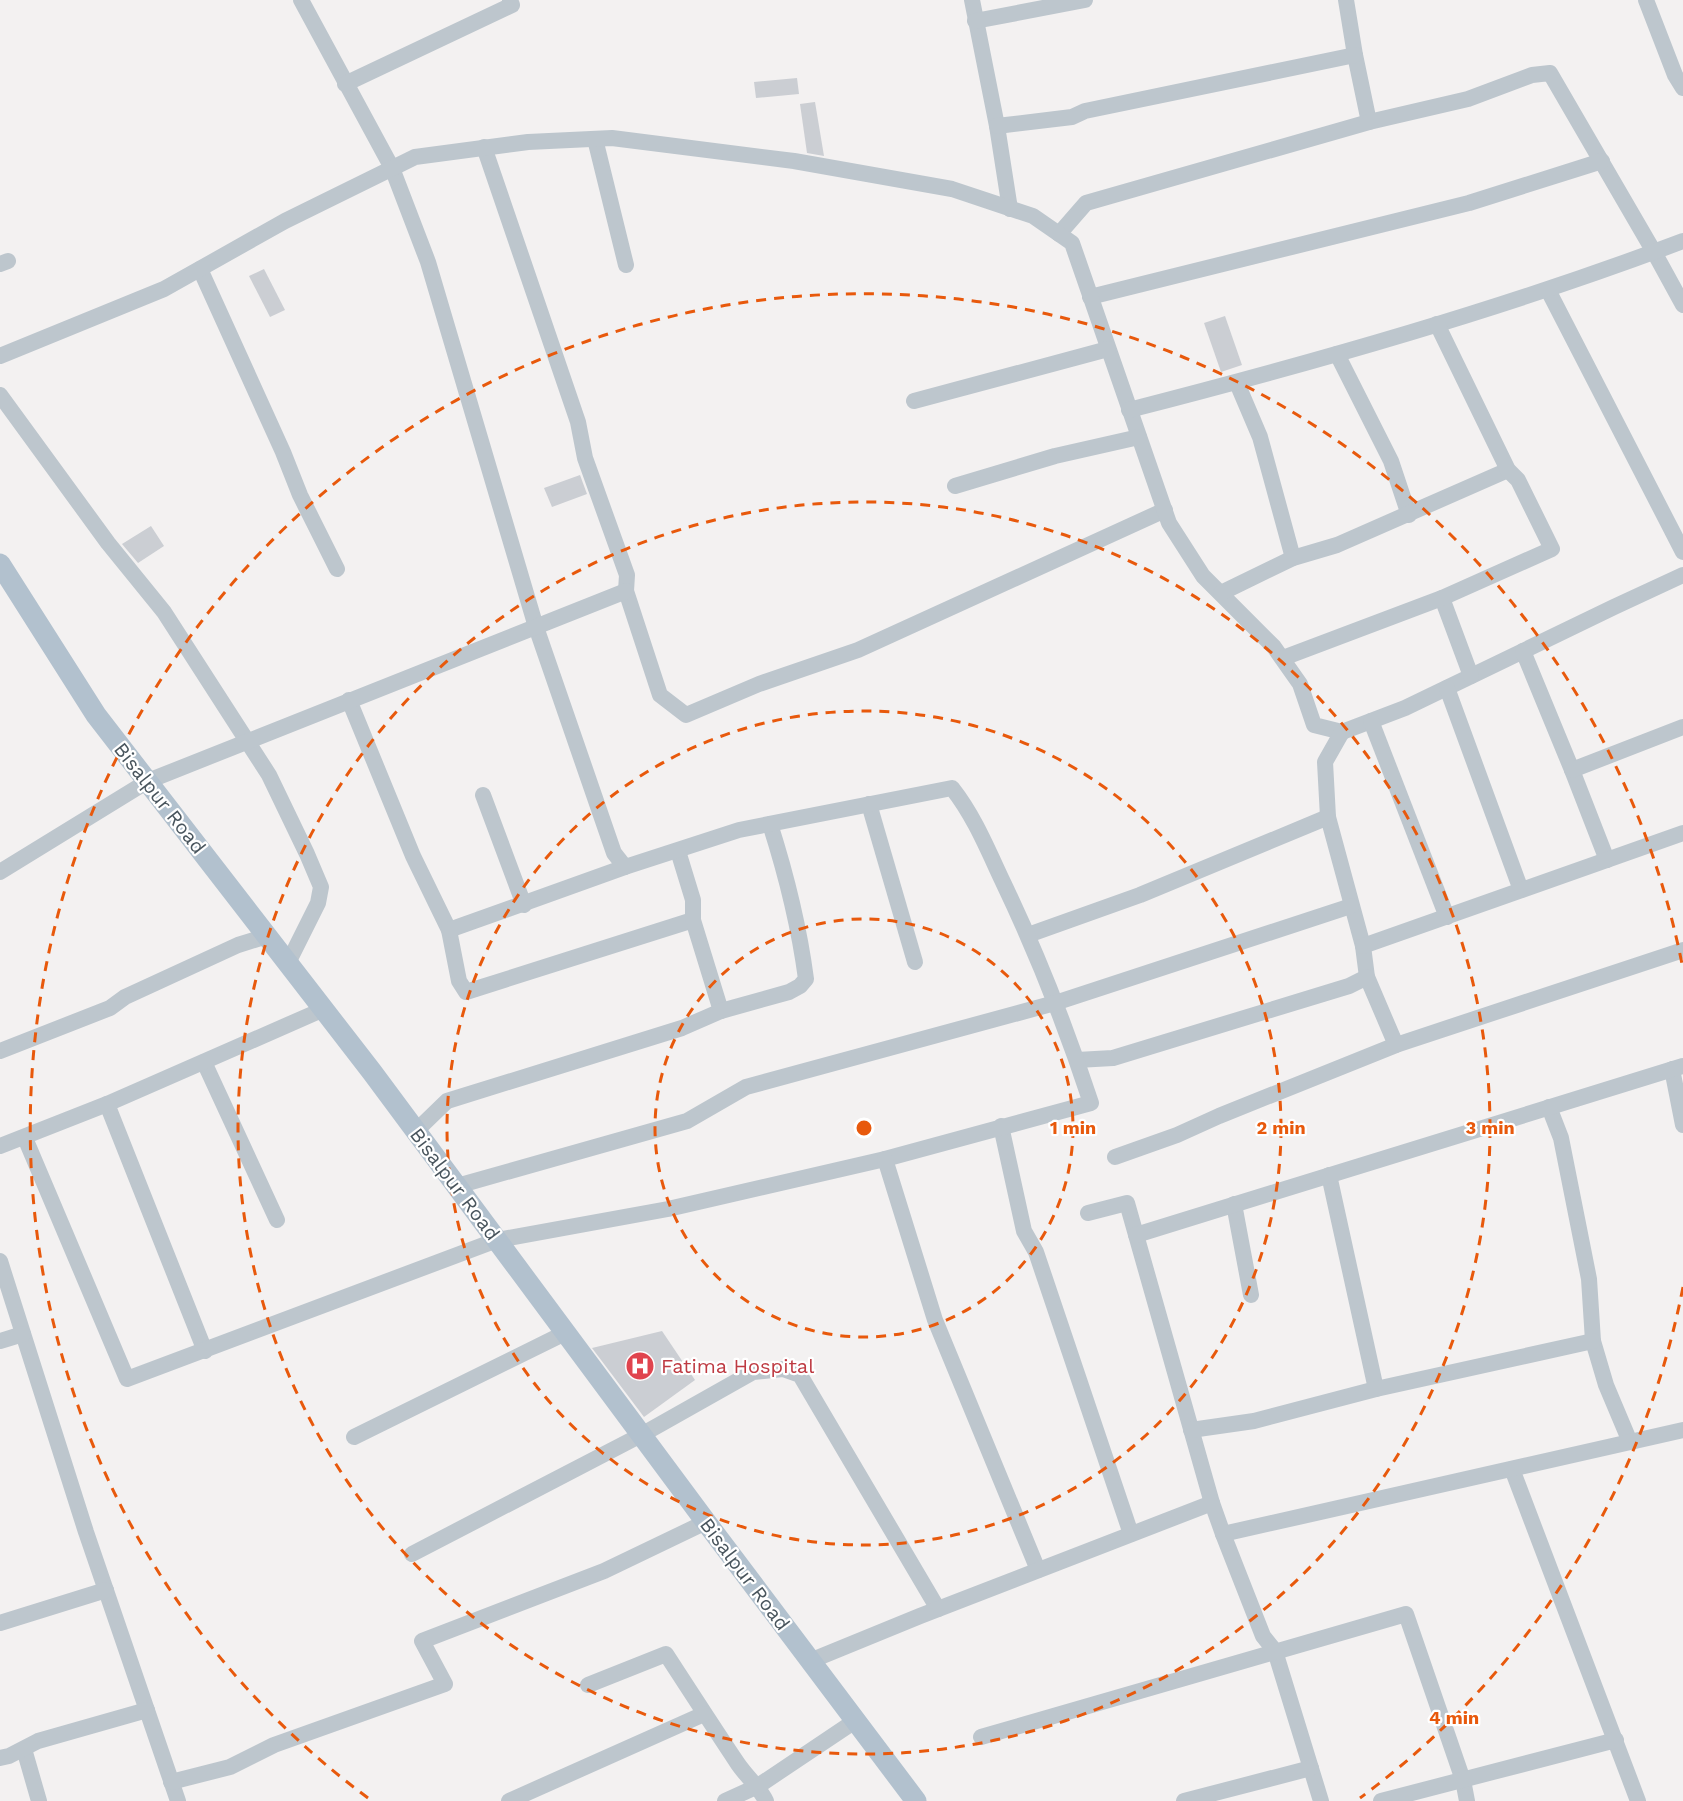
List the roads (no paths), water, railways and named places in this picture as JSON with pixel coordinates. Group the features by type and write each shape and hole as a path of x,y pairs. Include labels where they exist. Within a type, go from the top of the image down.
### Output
{"main road":[{"name":"Bisalpur Road","path":"0,564 96,715 324,1009 916,1801"}],"street":[{"path":"301,0 392,168 428,262 536,627 614,853 625,867"},
{"path":"345,84 512,5 510,0"},
{"path":"972,0 997,126 1010,209"},
{"path":"975,21 1085,0"},
{"path":"1346,0 1370,122"},
{"path":"1646,0 1680,78"},
{"path":"997,126 1072,117 1085,111 1355,55"},
{"path":"1059,234 1086,203 1370,122 1468,99 1532,75 1550,73 1683,306"},
{"path":"0,356 164,289 285,221 415,157 528,142 612,138 794,161 952,189 1033,216 1072,243 1169,523 1203,576 1274,647 1282,658 1300,684 1314,725 1342,732 1405,708 1683,575"},
{"path":"595,139 626,265"},
{"path":"484,147 578,422 585,458 627,575 626,591 660,695 686,715 759,684 858,650 1165,510"},
{"path":"1090,297 1469,203 1602,161"},
{"path":"1129,410 1237,383 1437,324 1548,290 1683,241"},
{"path":"200,269 283,452 300,495 337,569"},
{"path":"1548,290 1683,552"},
{"path":"1282,658 1442,598 1552,549 1518,480 1508,470 1437,324"},
{"path":"914,400 1108,349"},
{"path":"1337,354 1391,460 1409,514"},
{"path":"1237,383 1260,437 1293,558"},
{"path":"0,395 108,543 164,612 269,775 308,854 321,887 318,903 288,963"},
{"path":"955,486 1055,456 1139,437"},
{"path":"1221,593 1293,558 1337,545 1508,470"},
{"path":"0,872 148,781 626,591"},
{"path":"1442,598 1471,676"},
{"path":"1522,651 1607,860"},
{"path":"1447,688 1521,890"},
{"path":"349,700 413,856 449,930 459,981 466,992 693,920"},
{"path":"1371,721 1447,917"},
{"path":"1572,770 1683,727"},
{"path":"1342,732 1325,762 1328,818 1363,946 1367,976 1396,1045"},
{"path":"25,1138 128,1379 497,1240 668,1209 885,1159 1090,1103 1077,1060 1028,934 968,809 952,788 739,830 625,867 449,930"},
{"path":"483,795 524,905"},
{"path":"869,804 915,962"},
{"path":"1028,934 1140,895 1328,818"},
{"path":"416,1131 447,1101 682,1028 721,1011 789,992 800,986 806,979 795,916 770,824"},
{"path":"1363,946 1683,833"},
{"path":"678,850 693,900 693,920 721,1011"},
{"path":"457,1186 687,1121 746,1087 1055,1003 1351,906"},
{"path":"0,1051 110,1008 125,997 227,950 267,936"},
{"path":"1115,1156 1177,1135 1396,1045 1683,950"},
{"path":"1077,1060 1113,1058 1348,986 1367,976"},
{"path":"0,1146 107,1104 324,1009"},
{"path":"204,1062 277,1220"},
{"path":"1136,1235 1677,1067 1683,1125"},
{"path":"107,1104 205,1351"},
{"path":"1548,1107 1561,1138 1589,1280 1593,1341 1606,1385 1630,1442"},
{"path":"1001,1126 1024,1232 1036,1252 1131,1534"},
{"path":"885,1159 935,1320 1038,1570"},
{"path":"1329,1175 1376,1389"},
{"path":"1088,1213 1127,1203 1212,1503 1263,1636 1275,1651 1321,1801"},
{"path":"1234,1204 1251,1295"},
{"path":"0,1261 106,1590 178,1801"},
{"path":"354,1437 566,1333"},
{"path":"0,1341 23,1334"},
{"path":"1191,1430 1254,1420 1376,1389 1593,1341"},
{"path":"412,1554 641,1434 753,1372 783,1369 800,1375 939,1609"},
{"path":"1223,1534 1683,1430"},
{"path":"1512,1468 1638,1801"},
{"path":"810,1661 1212,1503"},
{"path":"171,1782 230,1767 274,1745 445,1684 422,1641 604,1571 706,1522"},
{"path":"0,1623 106,1590"},
{"path":"981,1737 1406,1614 1463,1780 1467,1801"},
{"path":"588,1685 666,1654 744,1773 762,1794"},
{"path":"0,1758 38,1741 147,1710"},
{"path":"509,1801 705,1714"},
{"path":"725,1801 762,1794 855,1721"},
{"path":"1382,1801 1616,1740"},
{"path":"24,1749 39,1801"},
{"path":"1184,1801 1311,1768"}],"place":[{"name":"Fatima Hospital","path":"640,1366"}]}
